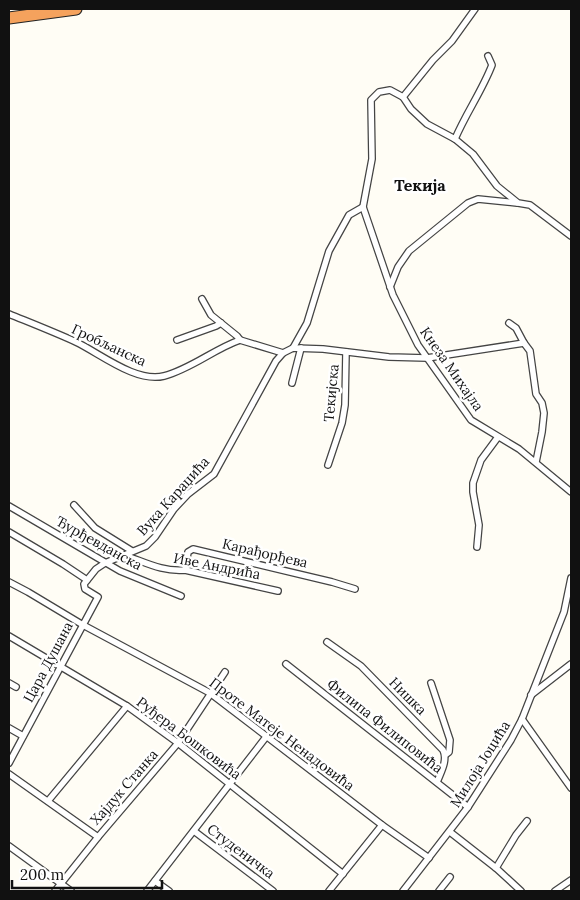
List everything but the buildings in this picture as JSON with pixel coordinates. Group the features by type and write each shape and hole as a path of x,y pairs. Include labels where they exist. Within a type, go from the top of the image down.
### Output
{"highway":[{"path":"9,18 76,9"}],"street":[{"path":"474,9 452,41 403,97 411,109 427,124 455,140 473,154 497,186 518,203"},
{"path":"455,140 465,116 485,82 492,65 488,56"},
{"name":"Кнеза Михајла","path":"403,97 390,90 379,92 372,100 372,159 363,207 390,288 418,345 471,420 519,449 571,492"},
{"path":"390,288 398,267 409,250 468,203 478,199 530,205 571,236"},
{"path":"202,299 211,314 240,340 283,353 293,348 307,323 329,251 349,214 363,207"},
{"name":"Гробљанска","path":"9,314 76,342 129,371 152,378 179,371 240,340"},
{"path":"178,340 194,335 221,322"},
{"path":"509,323 516,328 530,351 536,394 542,403 544,413 536,462"},
{"name":"Текијска","path":"293,348 388,357 427,358 524,343"},
{"path":"292,383 301,348"},
{"name":"Текијска","path":"328,465 335,448 344,414 346,352"},
{"name":"Вука Караџића","path":"87,580 96,569 105,563 146,546 188,494 214,474 276,361 283,353"},
{"path":"477,547 478,525 473,483 481,460 498,437"},
{"path":"74,504 95,528 132,551"},
{"name":"Ђурђевданска","path":"9,506 120,571 180,596"},
{"path":"9,532 87,580"},
{"name":"Карађорђева","path":"185,570 188,552 193,549 355,589"},
{"name":"Иве Андрића","path":"124,555 154,567 176,571 185,570 278,592"},
{"name":"Милоја Јоцића","path":"403,891 468,807 511,740 522,719 564,612 571,578"},
{"name":"Цара Душана","path":"9,763 98,597 83,586 87,580"},
{"name":"Проте Матеје Ненадовића","path":"9,582 83,625 210,693 429,858"},
{"name":"Руђера Бошковића","path":"9,636 126,706 178,743 343,874"},
{"name":"Нишка","path":"327,642 361,666 445,754"},
{"name":"Филипа Филиповића","path":"286,664 468,807"},
{"path":"531,695 571,664"},
{"name":"Хајдук Станка","path":"55,891 178,743 226,672"},
{"path":"9,683 16,688"},
{"path":"431,683 450,740 449,752 445,754 437,782"},
{"path":"48,801 126,706"},
{"path":"522,719 571,788"},
{"path":"9,728 22,736"},
{"path":"147,891 266,737"},
{"path":"9,774 98,837"},
{"path":"496,868 527,821"},
{"path":"329,891 382,824"},
{"name":"Студеничка","path":"194,831 273,891"},
{"path":"450,832 496,868 521,891"},
{"path":"9,846 71,891"},
{"path":"439,891 450,877"},
{"path":"555,891 571,880"},
{"path":"155,881 169,891"}],"district":[{"name":"Текија","path":"420,185"}]}
